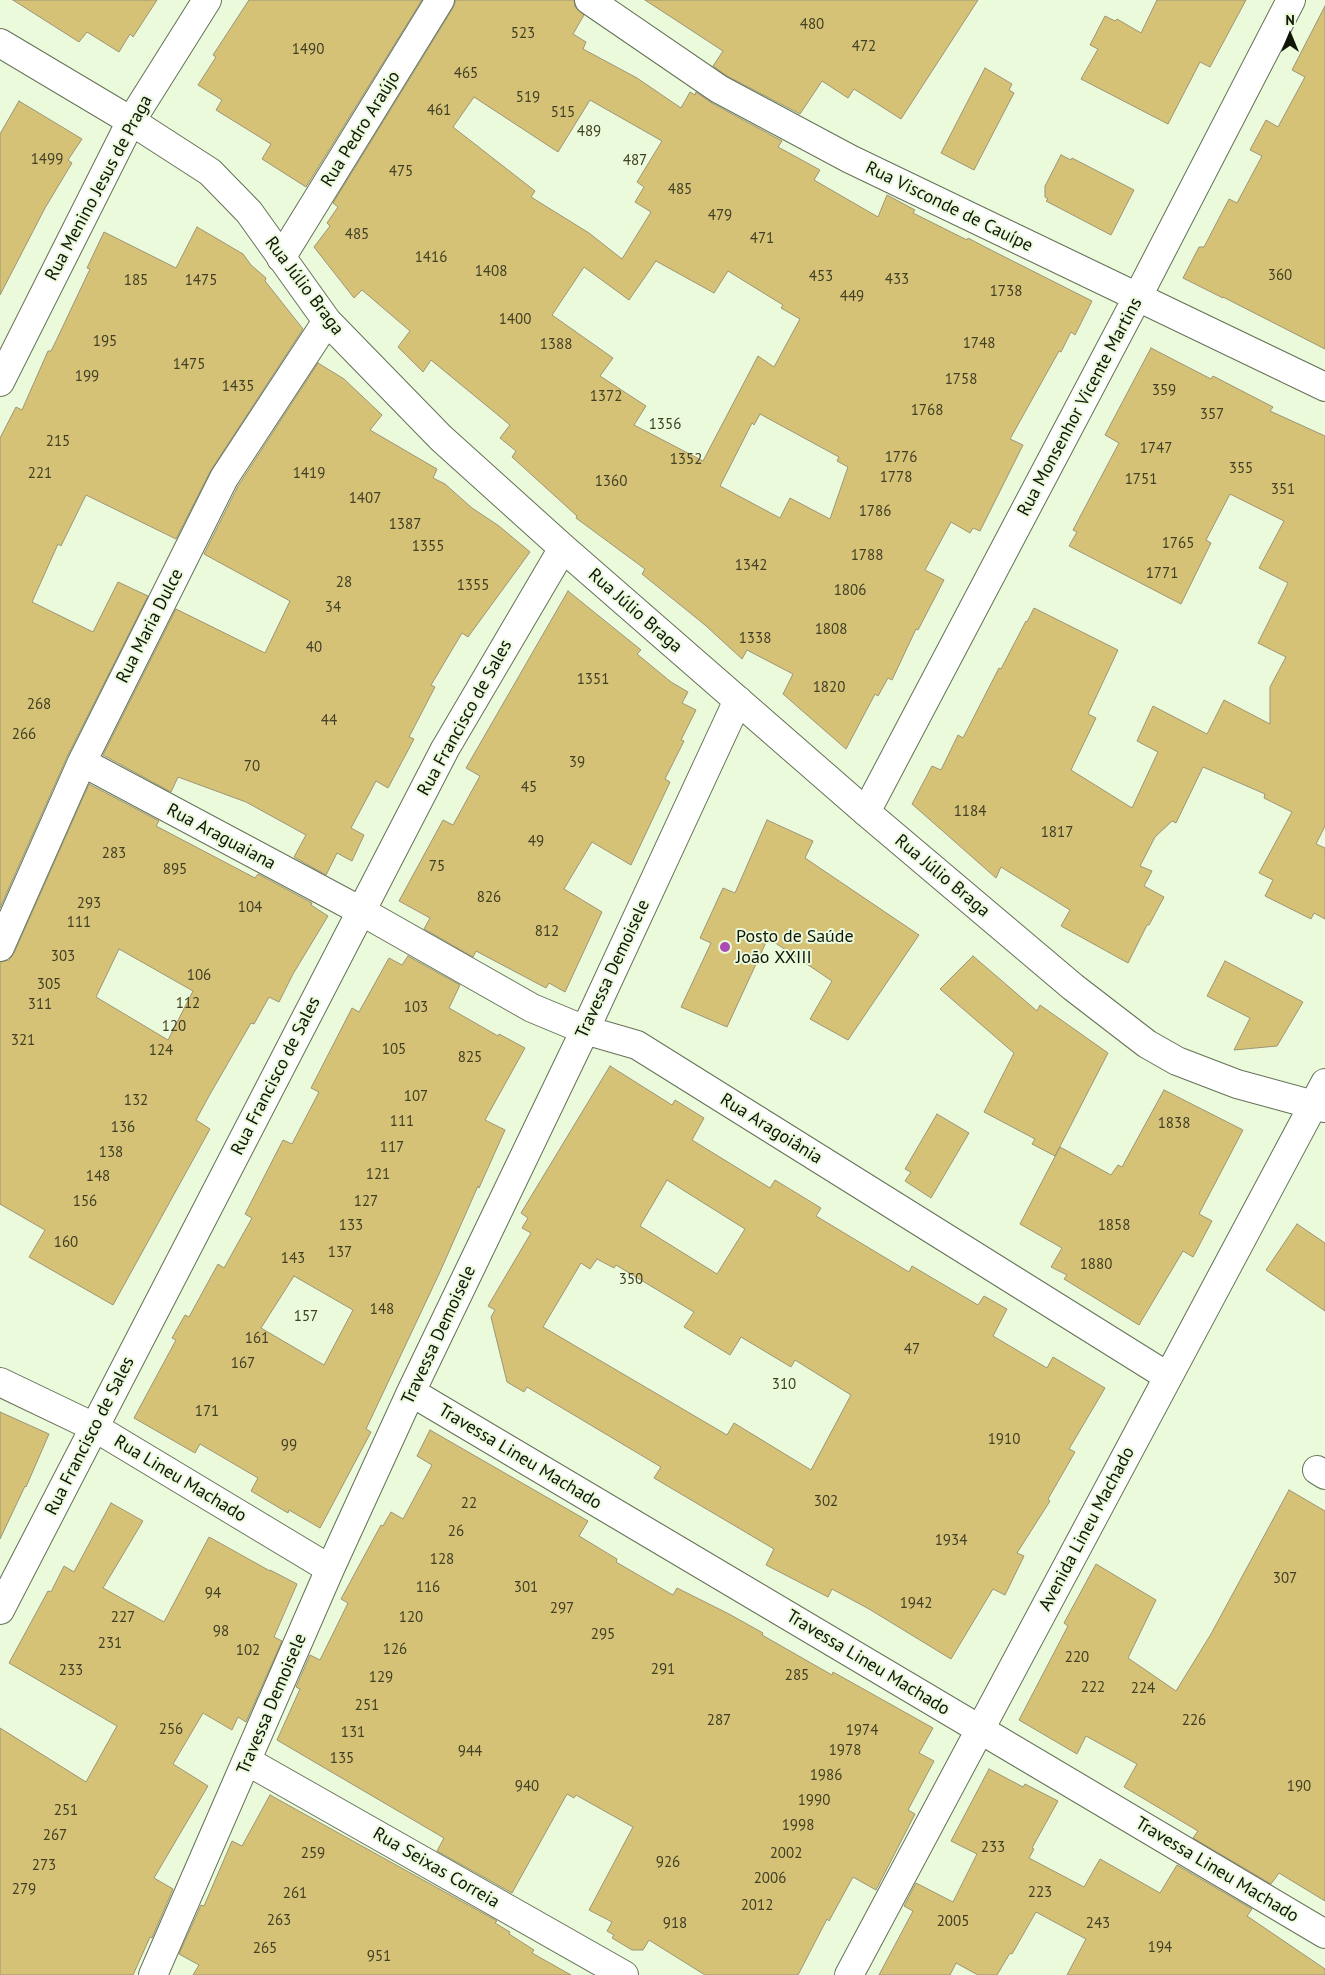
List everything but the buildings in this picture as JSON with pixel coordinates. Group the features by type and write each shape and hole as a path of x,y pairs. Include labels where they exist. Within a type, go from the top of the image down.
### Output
{"street":[{"name":"Rua Menino Jesus de Praga","path":"0,382 131,121 207,0"},
{"name":"Rua Pedro Araújo","path":"281,258 440,0"},
{"name":"Rua Visconde de Cauípe","path":"589,0 719,89 850,159 1325,387"},
{"name":"Rua Monsenhor Vicente Martins","path":"866,812 1137,298 1290,0"},
{"name":"Rua Júlio Braga","path":"0,43 131,121 210,172 249,212 328,321 441,438 563,548 866,812 1073,987 1147,1044 1177,1061 1238,1084 1321,1099"},
{"name":"Rua Maria Dulce","path":"0,947 82,762 224,478 328,321"},
{"name":"Rua Francisco de Sales","path":"0,1610 445,750 563,548"},
{"name":"Travessa Demoisele","path":"153,1975 248,1761 330,1569 412,1392 585,1030 738,700"},
{"name":"Rua Araguaiana","path":"82,762 361,911"},
{"name":"Rua Aragoiânia","path":"361,911 532,1008 585,1030 636,1044 1167,1376"},
{"name":"Avenida Lineu Machado","path":"849,1975 1167,1376 1321,1099"},
{"name":"Rua Lineu Machado","path":"0,1382 94,1427 330,1569"},
{"name":"Travessa Lineu Machado","path":"412,1392 1325,1934"},
{"name":"Rua Seixas Correia","path":"248,1761 624,1975"}],"place":[{"name":"Posto de Saúde João XXIII","path":"725,947"}]}
